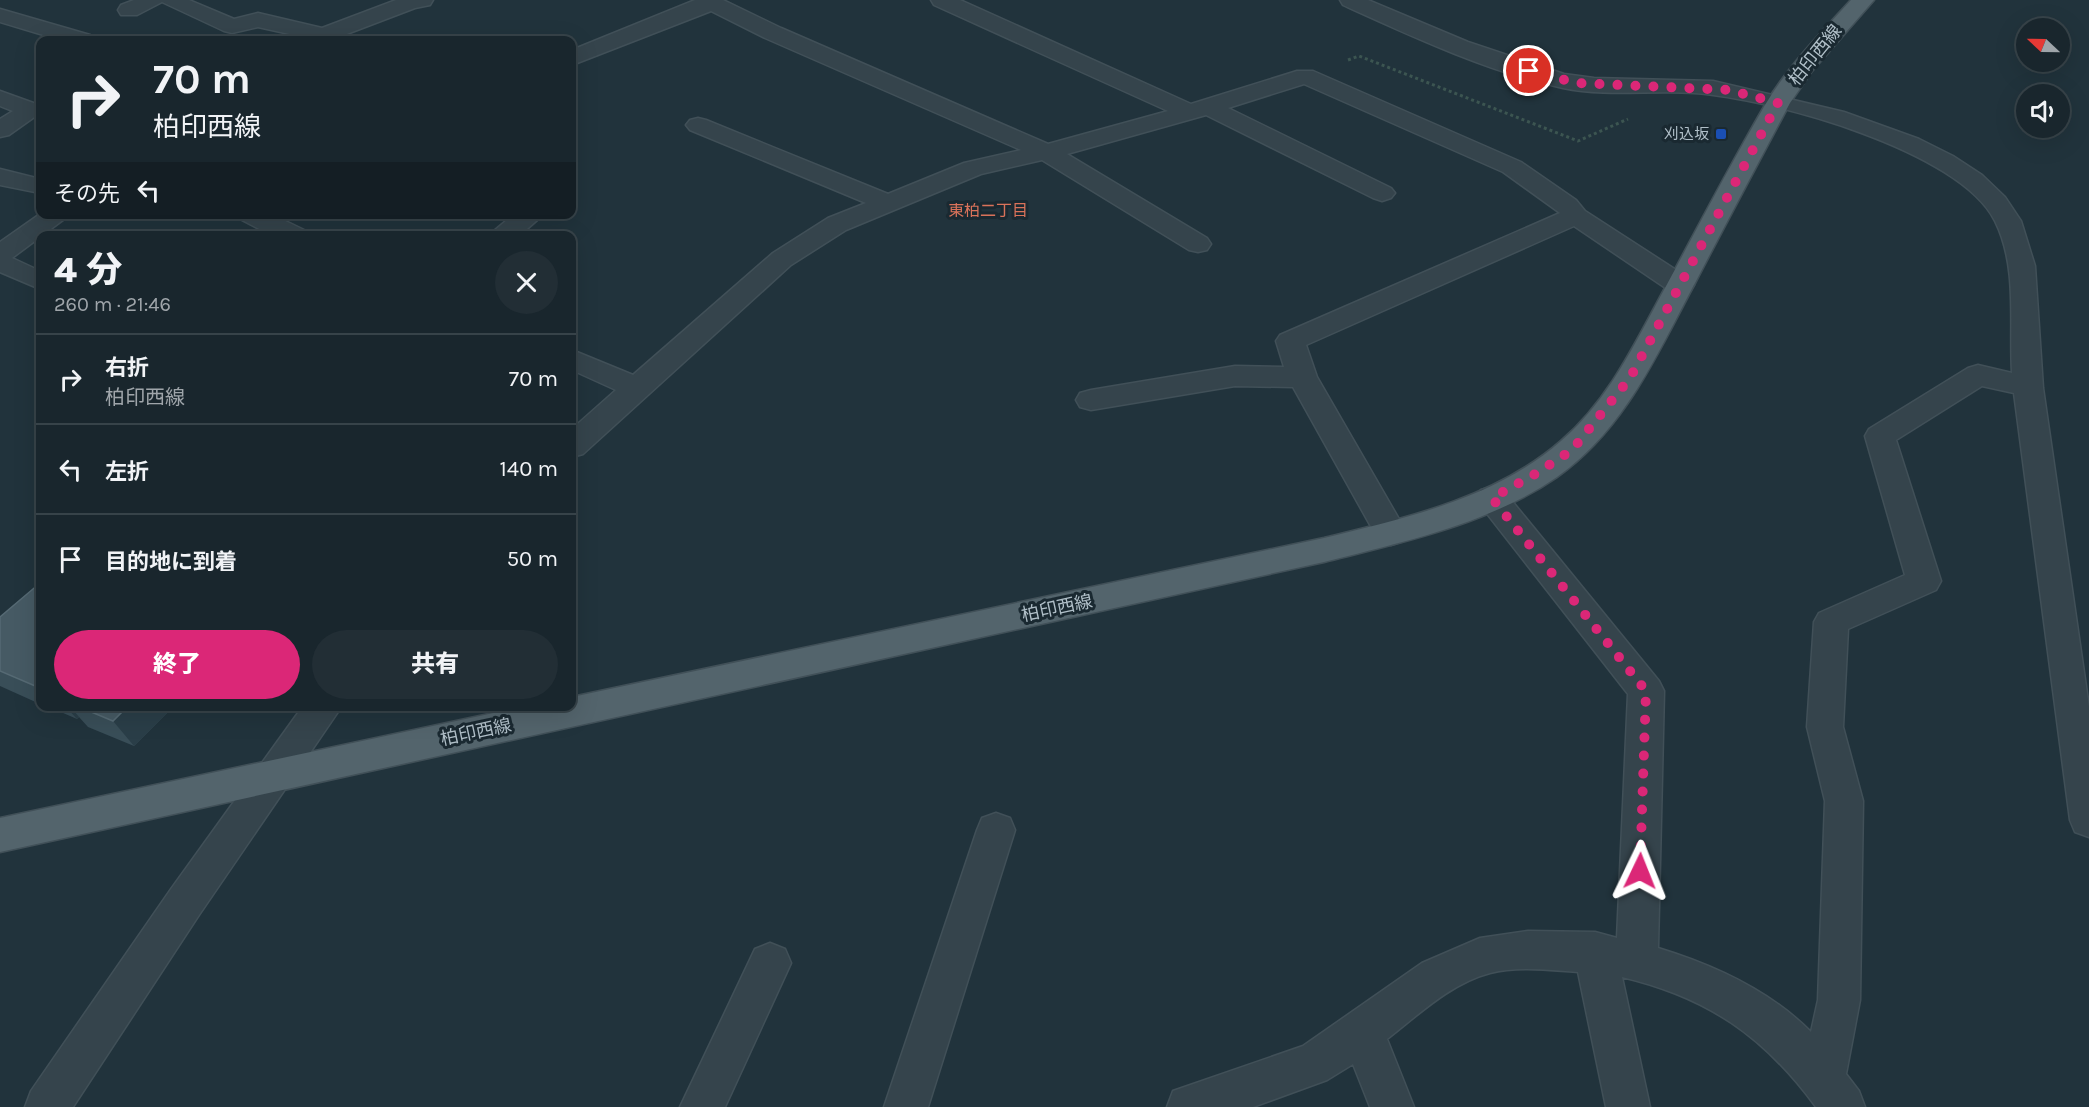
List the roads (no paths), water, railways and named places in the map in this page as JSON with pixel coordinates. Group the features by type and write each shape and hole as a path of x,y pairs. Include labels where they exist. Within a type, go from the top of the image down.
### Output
{"main road":[{"name":"柏印西線","path":"576,711 1088,602 1391,533 1492,498 1572,450 1630,378 1778,103 1803,66 1863,0"},
{"name":"柏印西線","path":"0,835 576,711"}],"street":[{"path":"129,10 152,0"},
{"path":"171,0 232,26 258,20 310,36"},
{"path":"942,0 1198,110 1382,193"},
{"path":"1352,0 1430,37 1549,78 1577,83 1729,90 1862,126 1910,144 1964,174 1996,202 2009,223 2018,248 2028,386 2074,734 2089,820"},
{"path":"322,36 413,1"},
{"path":"576,56 707,2 1046,152 1198,244"},
{"path":"0,15 69,36"},
{"path":"576,442 783,259 837,224 973,168 1046,152 1198,110 1305,76 1512,167 1567,205 1576,216 1680,285"},
{"path":"0,98 31,110 0,130"},
{"path":"698,125 888,203"},
{"path":"0,177 36,185"},
{"path":"1391,533 1302,377 1290,341 1576,216"},
{"path":"36,278 3,252 51,219"},
{"path":"259,219 285,231"},
{"path":"508,231 524,219"},
{"path":"576,361 636,388"},
{"path":"1833,1093 1839,1000 1844,801 1825,727 1831,622 1924,581 1880,436 1978,375 2028,386"},
{"path":"1092,400 1235,376 1302,377"},
{"path":"1492,498 1646,691 1637,961"},
{"path":"47,1107 320,711"},
{"path":"906,1107 996,830"},
{"path":"1189,1107 1319,1062 1364,1032 1442,973 1482,956 1515,950 1595,951 1637,961 1690,979 1731,997 1785,1038 1833,1093"},
{"path":"1595,951 1628,1107"},
{"path":"702,1107 771,963"},
{"path":"1364,1032 1392,1107"}],"place":[{"name":"刈込坂","path":"1721,134"}],"district":[{"name":"東柏二丁目","path":"988,210"}]}
